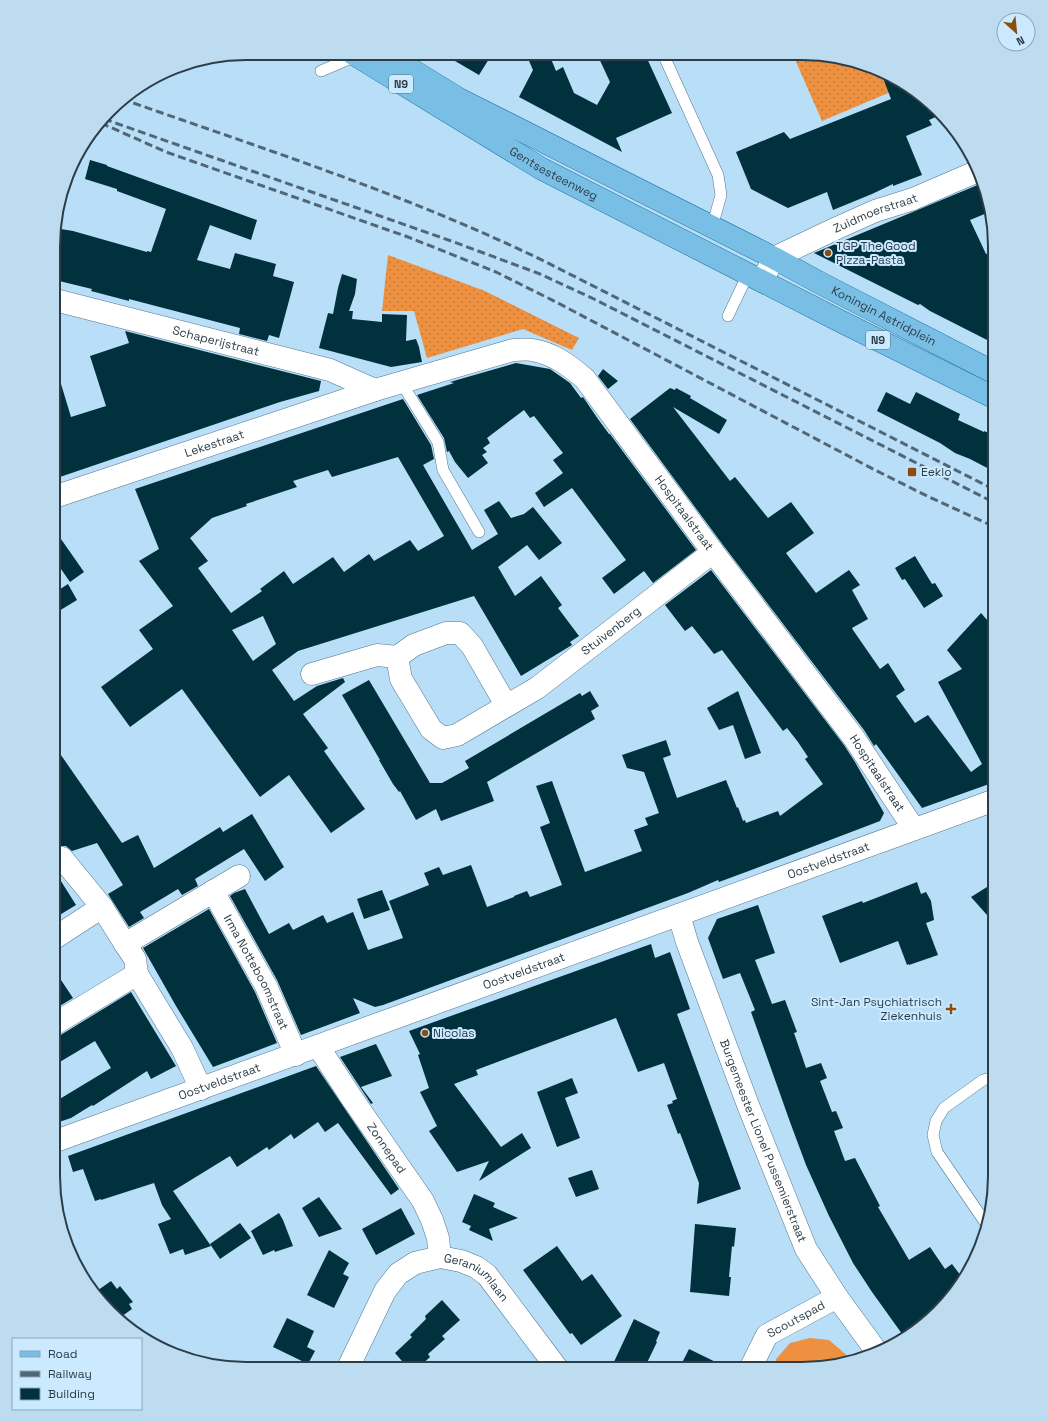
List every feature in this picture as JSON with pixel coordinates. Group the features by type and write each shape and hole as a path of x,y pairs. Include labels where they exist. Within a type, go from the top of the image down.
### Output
{"main road":[{"name":"Gentsesteenweg","path":"362,60 542,169 755,278"},
{"name":"Gentsesteenweg","path":"395,60 459,99 774,258"},
{"name":"Koningin Astridplein","path":"774,258 988,369"},
{"name":"Koningin Astridplein","path":"755,278 988,394"}],"street":[{"name":"Zuidmoerstraat","path":"774,258 875,211 913,199 973,173"},
{"path":"755,278 774,258"},
{"name":"Schaperijstraat","path":"60,302 330,370 375,390"},
{"name":"Hospitaalstraat","path":"375,390 513,350 532,350 553,356 571,367 585,379 713,552 854,738 914,829"},
{"name":"Lekestraat","path":"60,495 375,390"},
{"name":"Stuivenberg","path":"397,656 402,679 431,729 442,738 456,735 537,688 713,552"},
{"path":"312,674 377,655 397,656 414,645 446,633 460,633 472,646 506,705"},
{"name":"Oostveldstraat","path":"60,1139 988,803"},
{"path":"62,858 102,907 124,944 135,959 137,974 182,1048 201,1089"},
{"path":"124,944 239,876"},
{"name":"Irma Notteboomstraat","path":"213,891 266,986 296,1055"},
{"path":"60,934 102,907"},
{"name":"Burgemeester Lionel Pussemierstraat","path":"679,915 690,950 748,1105 806,1249 837,1297 874,1348"},
{"path":"60,1020 137,974"},
{"name":"Zonnepad","path":"318,1046 351,1098 423,1201 432,1220 438,1238 440,1257"},
{"name":"Geraniumlaan","path":"351,1362 385,1291 398,1274 414,1263 440,1257 461,1261 476,1267 487,1275 552,1362"},
{"name":"Scoutspad","path":"754,1362 767,1335 837,1297"}],"lane":[{"path":"321,71 344,60"},
{"path":"667,60 718,175 721,195 712,227"},
{"path":"728,316 755,278"},
{"path":"401,382 438,442 443,470 479,532"},
{"path":"983,1219 937,1152 934,1135 936,1121 944,1108 984,1080 988,1079"}],"shaded area":[{"path":"795,60 815,60 850,66 873,74 900,88 822,121"},
{"path":"388,255 485,291 579,338 572,350 523,329 427,358 414,311 382,311"},
{"path":"810,1338 829,1340 848,1356 815,1362 775,1362 790,1343"}],"building":[{"path":"453,60 488,60 479,75"},
{"path":"529,60 551,60 556,71 563,67 574,93 597,105 610,82 600,60 648,60 672,113 616,138 622,152 519,97 533,70"},
{"path":"883,79 906,91 936,117 929,120 932,125 906,136 922,175 893,186 893,184 833,210 827,192 788,208 751,189 736,152 784,132 790,139 891,99"},
{"path":"90,160 257,220 251,240 210,225 197,260 230,269 235,253 276,264 273,276 294,282 279,338 269,335 267,341 239,334 240,328 129,299 129,301 91,291 92,289 60,281 61,229 151,252 166,209 117,191 117,189 85,179"},
{"path":"978,185 985,214 970,220 986,254 988,253 988,340 930,311 920,304 918,305 814,253"},
{"path":"342,274 357,279 355,294 349,311 353,311 352,319 382,322 382,314 407,315 406,341 416,339 422,362 391,367 319,348 328,313 333,314"},
{"path":"125,331 321,381 319,391 280,402 60,477 60,381 71,417 106,406 90,356 129,343"},
{"path":"516,363 550,369 570,383 581,398 583,397 696,550 653,583 644,571 614,594 602,578 626,560 572,488 544,507 535,493 563,473 553,460 563,453 534,416 530,418 524,410 487,438 490,443 483,448 487,452 482,455 488,463 468,478 455,462 449,451 447,452 444,438 417,395 454,383 450,382"},
{"path":"603,369 618,381 608,389 598,376"},
{"path":"670,388 675,390 676,388 727,420 719,434 673,407 730,481 735,477 768,518 791,502 814,533 786,553 816,593 849,570 860,585 852,590 868,619 852,628 853,630 880,669 888,663 905,690 896,696 915,723 928,715 971,772 982,764 938,682 962,669 947,650 981,613 988,621 988,784 922,808 876,744 874,746 864,730 723,545 630,419"},
{"path":"886,392 910,404 916,392 960,414 958,420 988,433 988,468 955,453 940,443 877,411"},
{"path":"403,399 431,445 434,459 423,465 472,550 498,534 484,510 499,501 511,518 524,514 533,507 562,543 539,560 527,545 498,567 515,596 541,576 562,605 558,608 579,636 570,642 572,645 521,676 474,596 298,651 272,670 294,701 317,686 343,678 345,682 303,714 328,748 324,751 365,809 331,833 289,775 260,797 182,689 130,727 101,687 153,649 139,630 173,606 139,561 159,549 135,489","holes":["398,457 444,536 418,551 410,540 374,561 369,554 344,572 333,557 293,584 284,571 260,589 262,591 231,613 198,568 208,561 190,538 212,518 247,506 246,504 297,487 293,481 328,470 332,477","263,616 276,644 253,661 232,630"]},
{"path":"60,538 84,572 70,582 60,568"},
{"path":"915,556 932,584 935,583 943,596 924,608 905,579 902,580 895,568"},
{"path":"711,570 844,745 884,813 880,821 719,882 718,880 688,893 383,1005 375,1007 353,998 360,1013 301,1035 277,980 230,896 234,893 245,889 269,934 289,923 293,930 323,915 327,923 353,912 368,950 403,938 389,901 429,885 424,873 439,867 443,875 471,865 487,907 527,891 530,897 562,885 540,827 550,823 536,786 552,781 585,872 642,851 634,830 648,825 645,818 659,813 644,772 627,768 622,755 666,740 671,755 663,758 677,798 726,780 743,821 745,820 746,823 778,811 780,816 823,784 805,759 808,757 798,742 787,728 783,731 722,650 714,654 692,626 685,631 665,605"},
{"path":"68,584 77,600 60,610 60,589"},
{"path":"369,680 430,783 442,783 469,768 465,761 580,693 582,696 590,691 599,706 591,711 595,719 487,782 494,801 441,821 436,809 416,820 400,791 399,792 393,784 342,695"},
{"path":"738,691 761,753 745,759 733,725 719,730 707,708"},
{"path":"60,754 122,843 138,835 154,868 220,827 223,832 252,814 284,867 265,881 244,849 195,879 198,886 182,895 178,889 140,912 144,918 129,927 108,894 123,885 97,843 72,851 66,846 60,846"},
{"path":"60,880 76,905 60,915"},
{"path":"917,882 921,894 926,892 931,901 934,920 926,923 938,955 907,965 898,941 840,963 822,916 862,901 863,903"},
{"path":"988,886 988,916 971,897"},
{"path":"382,890 390,910 364,919 357,899"},
{"path":"758,905 775,953 755,960 772,1004 785,1000 797,1032 794,1033 806,1068 821,1063 827,1078 820,1081 832,1112 836,1111 843,1128 834,1131 845,1161 855,1158 880,1206 878,1207 909,1260 930,1247 945,1269 952,1264 960,1275 934,1308 902,1333 853,1263 829,1216 806,1165 751,1012 755,1010 740,973 723,979 708,938 717,919"},
{"path":"209,909 255,992 277,1043 213,1067 143,948"},
{"path":"651,944 655,958 670,952 690,1009 677,1014 741,1189 697,1204 699,1183 680,1133 678,1134 667,1105 673,1103 672,1101 677,1099 664,1063 638,1072 616,1018 476,1070 478,1075 454,1084 501,1147 522,1133 531,1148 479,1181 489,1161 457,1172 429,1131 437,1126 420,1092 429,1088 418,1055 420,1054 409,1031"},
{"path":"60,978 73,998 60,1006"},
{"path":"131,992 176,1066 151,1079 147,1071 93,1106 92,1105 71,1118 60,1122 60,1099 111,1068 95,1041 60,1062 60,1035"},
{"path":"376,1044 392,1076 361,1087 373,1103 371,1104 340,1057"},
{"path":"316,1066 399,1189 391,1195 338,1123 325,1132 318,1122 294,1139 291,1134 269,1150 267,1147 237,1167 230,1156 173,1191 211,1246 185,1255 183,1249 170,1254 158,1224 171,1219 162,1205 154,1183 95,1201 83,1169 73,1172 68,1156"},
{"path":"572,1078 578,1093 565,1098 580,1138 557,1147 537,1092"},
{"path":"592,1170 599,1189 576,1197 568,1178"},
{"path":"474,1194 495,1203 493,1207 518,1218 489,1229 493,1241 469,1230 471,1226 462,1222"},
{"path":"319,1197 342,1229 319,1237 302,1208"},
{"path":"401,1208 415,1234 376,1255 362,1229"},
{"path":"279,1213 293,1246 275,1252 274,1250 263,1255 251,1231"},
{"path":"240,1223 251,1238 220,1259 210,1244"},
{"path":"695,1224 736,1228 734,1247 732,1246 729,1296 690,1292"},
{"path":"557,1246 582,1281 592,1274 622,1316 581,1345 572,1333 570,1334 523,1270"},
{"path":"329,1250 349,1263 343,1274 349,1277 334,1308 307,1295"},
{"path":"111,1281 117,1289 120,1286 133,1302 129,1304 132,1309 123,1316 99,1290"},
{"path":"442,1300 460,1320 442,1336 445,1339 428,1354 430,1357 425,1362 403,1362 395,1353 412,1337 410,1335 426,1319 425,1316"},
{"path":"287,1318 314,1331 307,1347 315,1351 309,1362 304,1362 273,1347"},
{"path":"634,1319 660,1332 647,1362 614,1362"},
{"path":"689,1349 716,1362 682,1362"}],"railway":[{"path":"129,101 335,174 493,237 544,261 988,486"},
{"path":"108,120 454,242 540,274 594,299 988,499"},
{"path":"105,125 166,152 408,237 496,272 875,470 988,524"}],"place":[{"name":"TGP The Good Pizza-Pasta","path":"828,253"},
{"name":"Eeklo","path":"912,472"},
{"name":"Sint-Jan Psychiatrisch Ziekenhuis","path":"951,1009"},
{"name":"Nicolas","path":"425,1033"}]}
